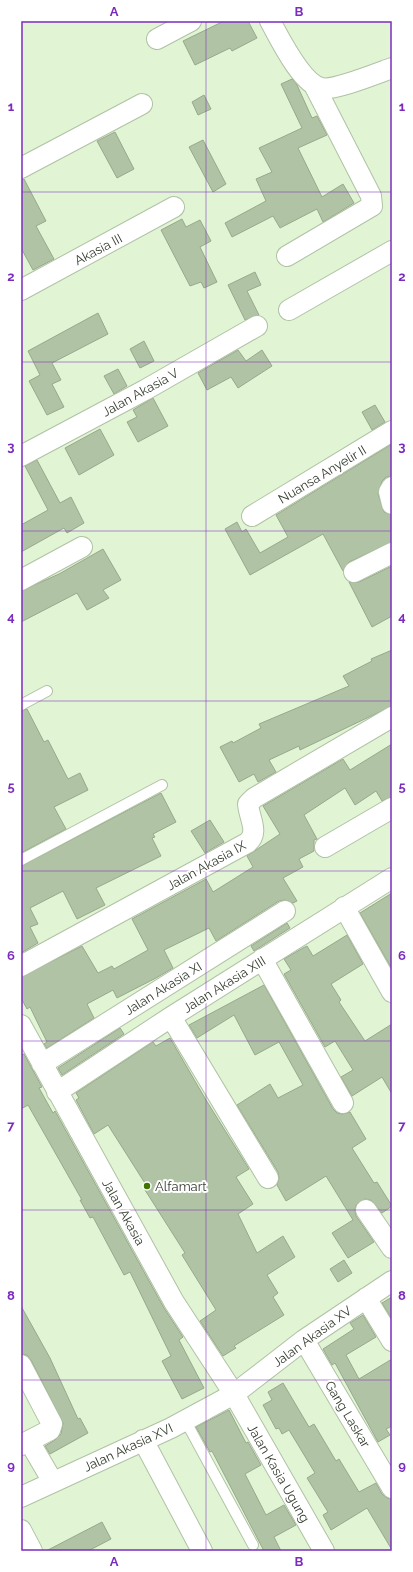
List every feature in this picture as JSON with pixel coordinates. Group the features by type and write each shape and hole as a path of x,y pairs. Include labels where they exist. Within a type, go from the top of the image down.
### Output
{"street":[{"path":"158,39 191,21"},
{"path":"270,21 292,59 314,85 371,196 373,204 287,256"},
{"path":"314,85 323,89 338,86 392,68"},
{"path":"21,168 142,104"},
{"name":"Akasia III","path":"21,290 174,207"},
{"path":"289,310 392,251"},
{"name":"Jalan Akasia V","path":"21,456 145,390 257,326"},
{"name":"Nuansa Anyelir II","path":"252,516 392,431"},
{"path":"392,487 389,492 392,504"},
{"path":"21,580 82,547"},
{"path":"354,572 392,553"},
{"name":"Jalan Akasia IX","path":"21,966 253,839 255,832 249,813 248,804 254,798 392,717"},
{"path":"325,847 392,808"},
{"name":"Jalan Akasia XIII","path":"57,1092 171,1017 392,878"},
{"path":"344,907 392,992"},
{"name":"Jalan Akasia XI","path":"42,1064 285,911"},
{"path":"262,959 344,1103"},
{"path":"171,1017 268,1178"},
{"name":"Jalan Akasia","path":"21,1025 27,1049 42,1064 174,1302 234,1394"},
{"path":"366,1210 392,1248"},
{"name":"Jalan Akasia XV","path":"234,1394 304,1340 392,1281"},
{"path":"366,1298 392,1341"},
{"name":"Gang Laskar","path":"304,1340 392,1488"},
{"path":"21,1365 52,1424 50,1430 25,1443 53,1482"},
{"name":"Jalan Akasia XVI","path":"21,1497 185,1420 234,1394"},
{"name":"Jalan Kasia Ugung","path":"234,1394 324,1551"},
{"path":"143,1440 202,1551"},
{"path":"21,1530 32,1551"}],"lane":[{"path":"21,705 47,691"},
{"path":"21,860 162,785"},
{"path":"185,1420 253,1545"}],"building":[{"path":"224,21 248,21 257,38 232,51 230,48 195,65 183,41"},
{"path":"292,79 297,85 312,118 317,116 327,135 298,148 322,197 343,184 354,203 323,222 317,209 280,228 273,216 232,237 225,223 266,201 256,179 272,172 259,148 302,128 281,84"},
{"path":"204,95 211,109 198,115 192,102"},
{"path":"115,132 134,169 117,178 97,141"},
{"path":"203,140 226,184 213,192 189,147"},
{"path":"21,179 24,179 46,221 36,226 54,259 33,270 21,248"},
{"path":"182,219 186,227 200,220 211,241 200,247 217,282 204,288 201,282 190,286 161,230"},
{"path":"255,272 261,285 247,291 259,315 245,320 228,285"},
{"path":"98,313 108,334 52,363 61,380 52,384 64,407 47,415 29,381 40,375 28,351"},
{"path":"144,341 154,361 140,368 130,349"},
{"path":"238,350 246,361 262,350 272,366 238,388 231,377 207,390 198,373"},
{"path":"118,369 127,386 114,394 104,376"},
{"path":"153,398 168,426 138,442 127,422 137,417 133,410"},
{"path":"375,405 385,422 372,430 362,412"},
{"path":"100,429 114,455 79,475 65,448"},
{"path":"392,444 392,476 386,477 382,481 378,494 384,512 392,515 392,542 349,562 343,571 323,534 250,575 225,529 237,522 242,532 246,529 260,553 288,537 276,515"},
{"path":"37,460 60,503 71,497 84,523 67,533 64,528 21,552 21,525 48,510 25,466"},
{"path":"103,549 121,580 103,590 109,598 87,610 77,593 21,622 21,591 59,574"},
{"path":"392,566 392,616 372,627 349,582 359,582"},
{"path":"392,650 392,706 300,750 299,746 269,760 276,772 258,782 254,774 239,782 220,747 232,741 233,743 261,728 259,724 349,686 343,676 372,661 371,659"},
{"path":"27,709 44,742 48,740 68,779 80,773 88,790 54,807 66,829 21,853 21,711"},
{"path":"392,744 392,797 382,801 376,791 355,805 345,788 304,815 317,839 314,840 314,851 299,859 303,867 283,878 297,901 293,903 285,900 279,901 216,941 209,928 164,950 173,968 117,998 113,990 87,1004 94,1018 47,1048 44,1044 47,1042 30,1007 27,1009 21,998 21,977 82,946 98,973 112,966 114,969 148,950 132,919 206,879 213,892 253,867 247,856 280,834 263,806 343,759 350,770"},
{"path":"161,793 176,822 153,834 155,837 152,838 161,856 96,888 105,905 77,919 63,891 30,908 38,924 30,927 38,943 21,953 21,866"},
{"path":"210,820 224,842 205,853 191,831"},
{"path":"392,893 392,969 360,913"},
{"path":"287,923 290,928 254,951 251,946"},
{"path":"347,935 363,964 331,984 341,1000 339,1002 365,1041 392,1024 392,1094 382,1077 352,1096 341,1077 353,1070 335,1041 325,1047 284,974 291,970 284,959 307,946 313,956"},
{"path":"264,985 333,1109 337,1113 342,1114 350,1112 366,1139 352,1148 374,1183 377,1182 392,1206 382,1213 371,1200 365,1199 356,1205 356,1216 374,1242 348,1258 332,1233 353,1220 326,1176 286,1201 277,1185 279,1178 278,1172 237,1105 270,1084 278,1098 303,1085 279,1042 255,1055 234,1015 197,1038 189,1025"},
{"path":"120,1028 124,1034 62,1075 58,1068"},
{"path":"170,1038 249,1169 236,1177 253,1204 238,1214 257,1253 283,1236 295,1257 267,1275 278,1293 273,1297 284,1315 234,1346 236,1348 223,1356 200,1321 216,1310 182,1255 185,1253 145,1190 148,1188 108,1125 94,1134 76,1100 79,1098 76,1093 153,1042 156,1046"},
{"path":"24,1054 42,1087 39,1088 53,1113 55,1111 164,1308 183,1337 179,1340 204,1388 182,1399 162,1361 171,1356 130,1272 124,1275 93,1217 90,1218 80,1200 82,1200 28,1105 21,1109 21,1055"},
{"path":"344,1260 352,1273 338,1282 330,1269"},
{"path":"392,1297 392,1319 382,1303"},
{"path":"21,1306 50,1358 78,1419 80,1418 88,1433 50,1454 45,1446 61,1434 63,1423 31,1360 27,1355 21,1354"},
{"path":"363,1315 376,1337 346,1355 359,1379 392,1359 392,1426 386,1429 390,1435 378,1442 335,1363 332,1365 323,1349 354,1329 350,1323"},
{"path":"283,1383 309,1427 314,1424 336,1461 339,1459 359,1492 376,1483 382,1494 387,1498 392,1499 392,1550 367,1508 331,1530 323,1515 328,1512 307,1478 315,1473 289,1430 282,1434 279,1428 276,1429 263,1405 272,1400 268,1392"},
{"path":"229,1410 246,1443 248,1442 261,1465 245,1474 266,1515 284,1505 296,1525 274,1537 281,1551 264,1551 212,1451 210,1452 196,1427"},
{"path":"102,1522 111,1539 88,1551 46,1551"}],"place":[{"name":"Alfamart","path":"147,1186"}]}
